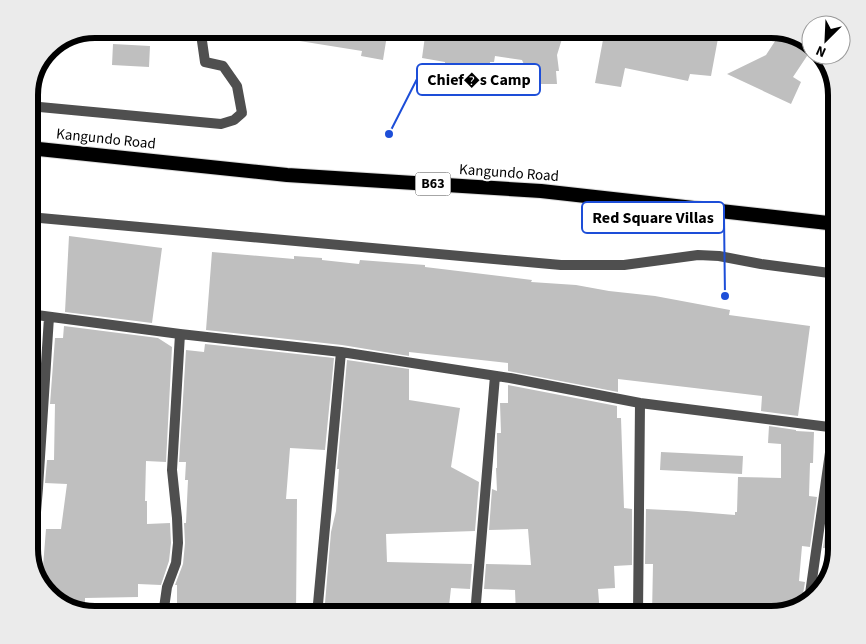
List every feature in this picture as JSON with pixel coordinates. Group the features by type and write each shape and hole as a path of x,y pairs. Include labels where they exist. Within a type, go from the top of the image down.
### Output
{"highway":[{"name":"Kangundo Road","path":"38,149 287,175 541,191 828,223"}],"street":[{"path":"38,107 221,124 234,120 242,113 238,86 223,66 205,62 202,38"},
{"path":"38,219 561,265 624,265 698,255 719,256 761,264 828,273"},
{"path":"38,315 180,334 341,352 495,376 640,402 828,426"},
{"path":"38,488 49,316"},
{"path":"164,606 167,587 176,563 178,543 172,470 180,334"},
{"path":"318,606 341,352"},
{"path":"476,606 495,376"},
{"path":"638,606 640,402"},
{"path":"812,589 828,481"}],"building":[{"path":"387,38 383,60 361,56 362,51 287,39"},
{"path":"425,38 562,38 557,55 559,71 556,71 557,84 539,84 529,75 522,60 495,56 494,62 490,62 489,73 477,73 476,86 444,84 445,62 422,58"},
{"path":"603,38 718,38 711,76 690,74 688,81 625,68 621,87 595,83"},
{"path":"777,38 801,46 801,65 793,77 801,82 791,104 727,74 766,55"},
{"path":"113,44 150,46 149,67 112,65"},
{"path":"69,236 162,248 152,323 65,312"},
{"path":"212,252 294,259 294,256 322,258 322,260 359,264 360,260 425,265 425,267 532,280 531,282 576,285 655,296 730,310 729,315 810,326 798,416 761,411 762,396 618,379 618,392 508,371 508,363 409,352 409,356 342,345 206,330"},
{"path":"64,326 158,338 172,347 166,462 146,461 145,501 147,501 147,524 170,523 171,543 169,561 161,585 138,584 138,597 85,598 85,605 60,595 42,573 46,529 61,529 67,484 45,483 47,460 54,460 55,404 50,404 55,338 63,338"},
{"path":"38,337 41,337 38,374"},
{"path":"205,344 334,358 325,450 290,448 286,499 297,499 296,606 177,606 177,585 175,585 183,564 188,480 185,480 186,462 179,462 186,350 204,352"},
{"path":"347,360 409,369 409,400 460,408 451,467 479,482 475,531 386,534 387,562 472,564 470,589 451,588 449,606 325,606 331,532 336,511 339,469 337,469"},
{"path":"508,385 617,406 617,418 621,418 624,508 632,509 632,565 614,566 615,588 598,589 599,606 516,606 515,590 484,589 486,564 531,565 528,529 489,530 492,489 497,491 497,433 501,433 500,403 508,403"},
{"path":"769,426 814,432 813,463 810,463 809,496 817,497 810,547 802,546 799,581 805,582 802,597 797,601 779,606 652,606 653,564 645,564 646,509 735,515 735,512 737,512 738,477 781,478 781,444 768,443"},
{"path":"661,452 743,456 742,474 660,470"},
{"path":"828,513 828,548 823,548"}],"place":[{"name":"Chief�s Camp","path":"389,134"},
{"name":"Red Square Villas","path":"725,296"}]}
